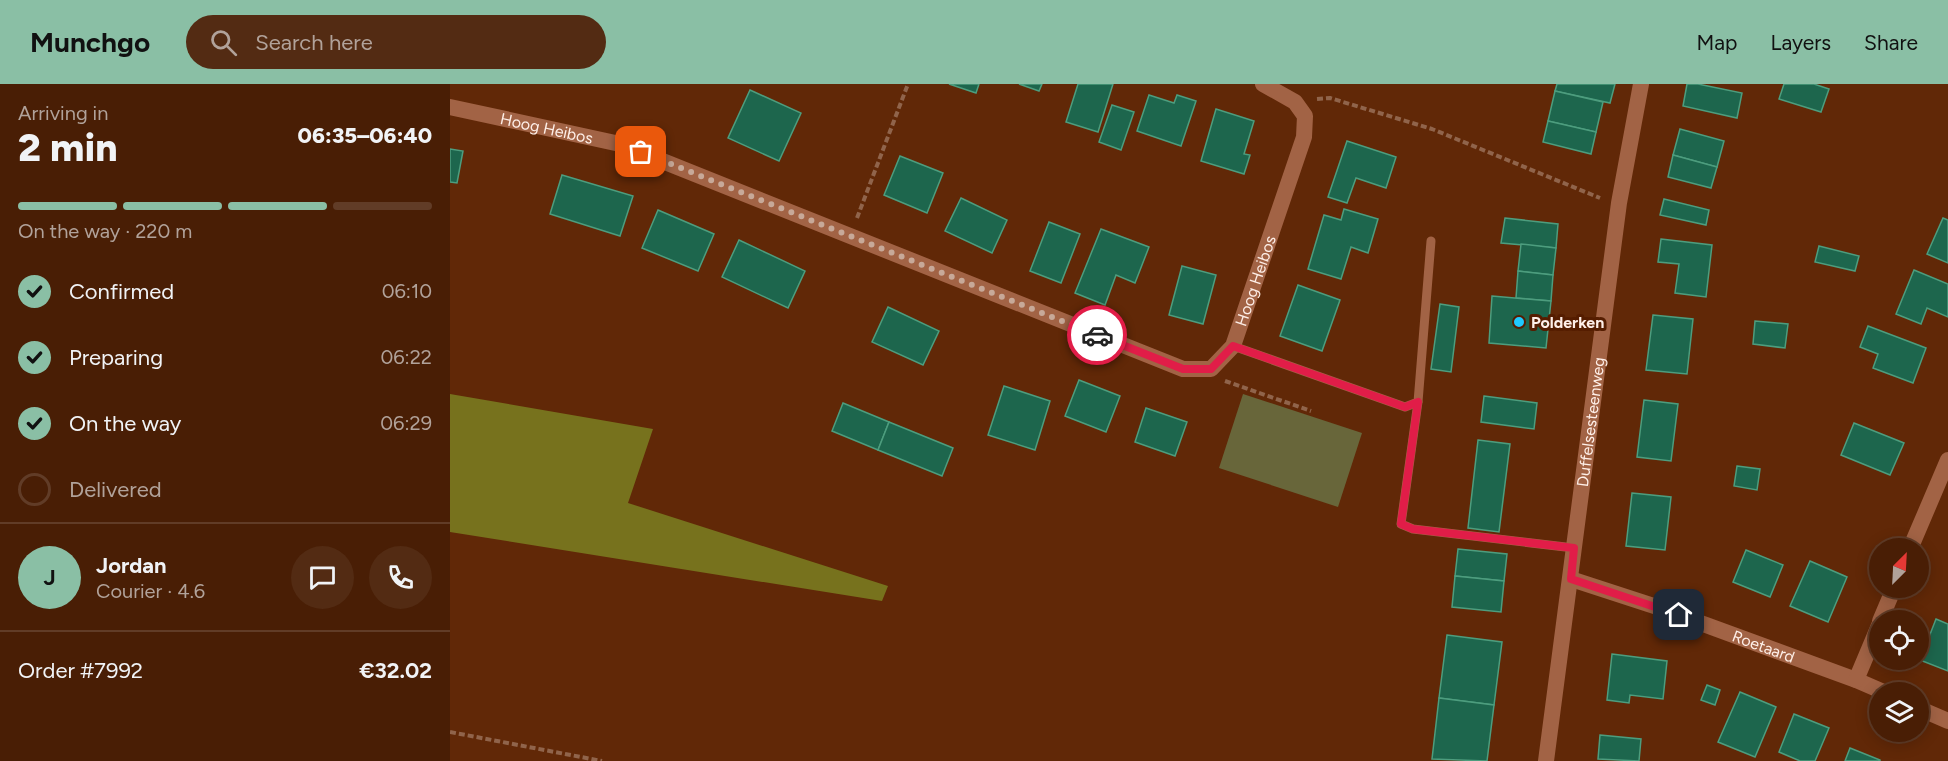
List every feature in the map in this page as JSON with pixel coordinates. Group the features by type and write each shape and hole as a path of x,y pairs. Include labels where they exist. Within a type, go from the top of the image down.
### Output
{"street":[{"path":"1263,84 1294,102"},
{"name":"Duffelsesteenweg","path":"1546,761 1619,203 1641,84"},
{"name":"Hoog Heibos","path":"450,107 620,144 1183,369 1211,369 1233,346 1304,137 1305,116 1294,102"},
{"path":"1915,538 1948,460"},
{"name":"Roetaard","path":"1571,579 1657,607 1869,686"},
{"path":"1856,680 1869,649"},
{"path":"1929,713 1948,721"}],"lane":[{"path":"1431,241 1418,402 1401,524 1413,529 1574,548"},
{"path":"1233,346 1405,407 1418,402"}],"path":[{"path":"850,236 908,84"},
{"path":"1294,102 1330,98 1432,129 1592,195 1619,203"},
{"path":"1211,369 1226,382 1311,411"},
{"path":"450,732 602,761"}],"shaded area":[{"path":"450,394 653,429 628,503 888,586 882,601 450,532"},
{"path":"1243,394 1362,433 1338,507 1219,468"}],"building":[{"path":"949,84 979,84 976,93"},
{"path":"1019,84 1042,84 1039,91"},
{"path":"1078,84 1113,84 1098,132 1066,122"},
{"path":"1557,84 1615,84 1610,103 1555,91"},
{"path":"1687,84 1742,93 1737,118 1683,106"},
{"path":"1784,84 1814,84 1829,89 1821,112 1779,99"},
{"path":"750,90 801,113 779,161 728,138"},
{"path":"1555,91 1603,102 1596,132 1548,121"},
{"path":"1149,95 1174,103 1177,95 1196,101 1181,146 1137,131"},
{"path":"1112,105 1134,112 1121,150 1099,142"},
{"path":"1216,109 1254,121 1244,154 1250,155 1244,174 1201,161"},
{"path":"1548,121 1596,132 1591,154 1543,142"},
{"path":"1680,129 1724,141 1717,167 1673,155"},
{"path":"1347,141 1396,157 1386,188 1356,178 1347,203 1328,197"},
{"path":"450,149 463,151 457,183 450,182"},
{"path":"1673,155 1717,167 1711,188 1668,177"},
{"path":"900,156 943,173 927,213 884,195"},
{"path":"562,175 633,196 620,236 550,214"},
{"path":"961,198 1007,220 992,253 945,231"},
{"path":"1664,199 1709,210 1706,225 1660,215"},
{"path":"1344,209 1378,219 1368,253 1351,247 1341,279 1308,269 1324,215 1341,220"},
{"path":"658,210 714,234 698,271 642,248"},
{"path":"1505,218 1558,224 1556,248 1501,243"},
{"path":"1943,218 1948,220 1948,263 1927,254"},
{"path":"1049,222 1080,234 1061,283 1030,271"},
{"path":"1101,229 1149,247 1135,283 1116,275 1105,305 1075,293"},
{"path":"1661,239 1712,245 1706,297 1675,293 1679,264 1658,262"},
{"path":"739,240 805,271 788,308 722,277"},
{"path":"1521,244 1556,248 1553,275 1518,271"},
{"path":"1819,246 1859,256 1855,271 1815,262"},
{"path":"1182,266 1216,275 1203,324 1169,315"},
{"path":"1914,270 1948,284 1948,317 1927,308 1921,324 1896,314"},
{"path":"1518,271 1553,275 1551,301 1516,298"},
{"path":"1298,285 1340,300 1322,351 1280,336"},
{"name":"Polderken","path":"1492,296 1551,301 1546,348 1489,343"},
{"path":"1440,304 1459,307 1451,372 1431,369"},
{"path":"888,307 939,331 923,365 872,342"},
{"path":"1653,315 1693,319 1687,374 1646,370"},
{"path":"1755,321 1788,324 1785,348 1753,344"},
{"path":"1868,326 1926,348 1913,383 1873,368 1878,354 1860,347"},
{"path":"1079,380 1120,396 1106,432 1065,416"},
{"path":"1004,386 1050,401 1035,450 988,435"},
{"path":"1484,396 1537,403 1534,429 1481,422"},
{"path":"1644,400 1678,404 1671,461 1637,457"},
{"path":"843,403 889,422 878,450 832,431"},
{"path":"1146,408 1187,422 1175,456 1135,442"},
{"path":"889,422 953,448 942,476 878,450"},
{"path":"1854,423 1904,443 1890,475 1841,455"},
{"path":"1478,440 1510,444 1499,532 1468,528"},
{"path":"1737,466 1760,469 1757,490 1734,486"},
{"path":"1632,493 1671,497 1665,550 1626,546"},
{"path":"1458,549 1507,554 1504,581 1455,576"},
{"path":"1746,550 1783,565 1770,597 1733,582"},
{"path":"1810,561 1847,577 1828,622 1790,606"},
{"path":"1455,576 1504,581 1501,612 1452,607"},
{"path":"1936,619 1948,624 1948,671 1929,664 1929,637"},
{"path":"1447,635 1502,642 1494,705 1439,698"},
{"path":"1612,654 1667,661 1663,699 1630,695 1629,703 1607,700"},
{"path":"1707,685 1720,690 1715,705 1701,700"},
{"path":"1740,692 1776,707 1755,757 1718,742"},
{"path":"1439,698 1494,705 1487,761 1432,759"},
{"path":"1794,714 1829,728 1815,761 1800,761 1779,752"},
{"path":"1600,735 1641,739 1639,761 1598,759"},
{"path":"1850,748 1880,760 1880,761 1845,761"}],"way so far":[{"path":"641,152 1097,335"}],"place":[{"name":"Polderken","path":"1519,322"}],"route":[{"path":"1097,335 1183,369 1211,369 1233,346 1405,407 1418,402 1401,524 1413,529 1574,548 1571,579 1679,615"}]}
